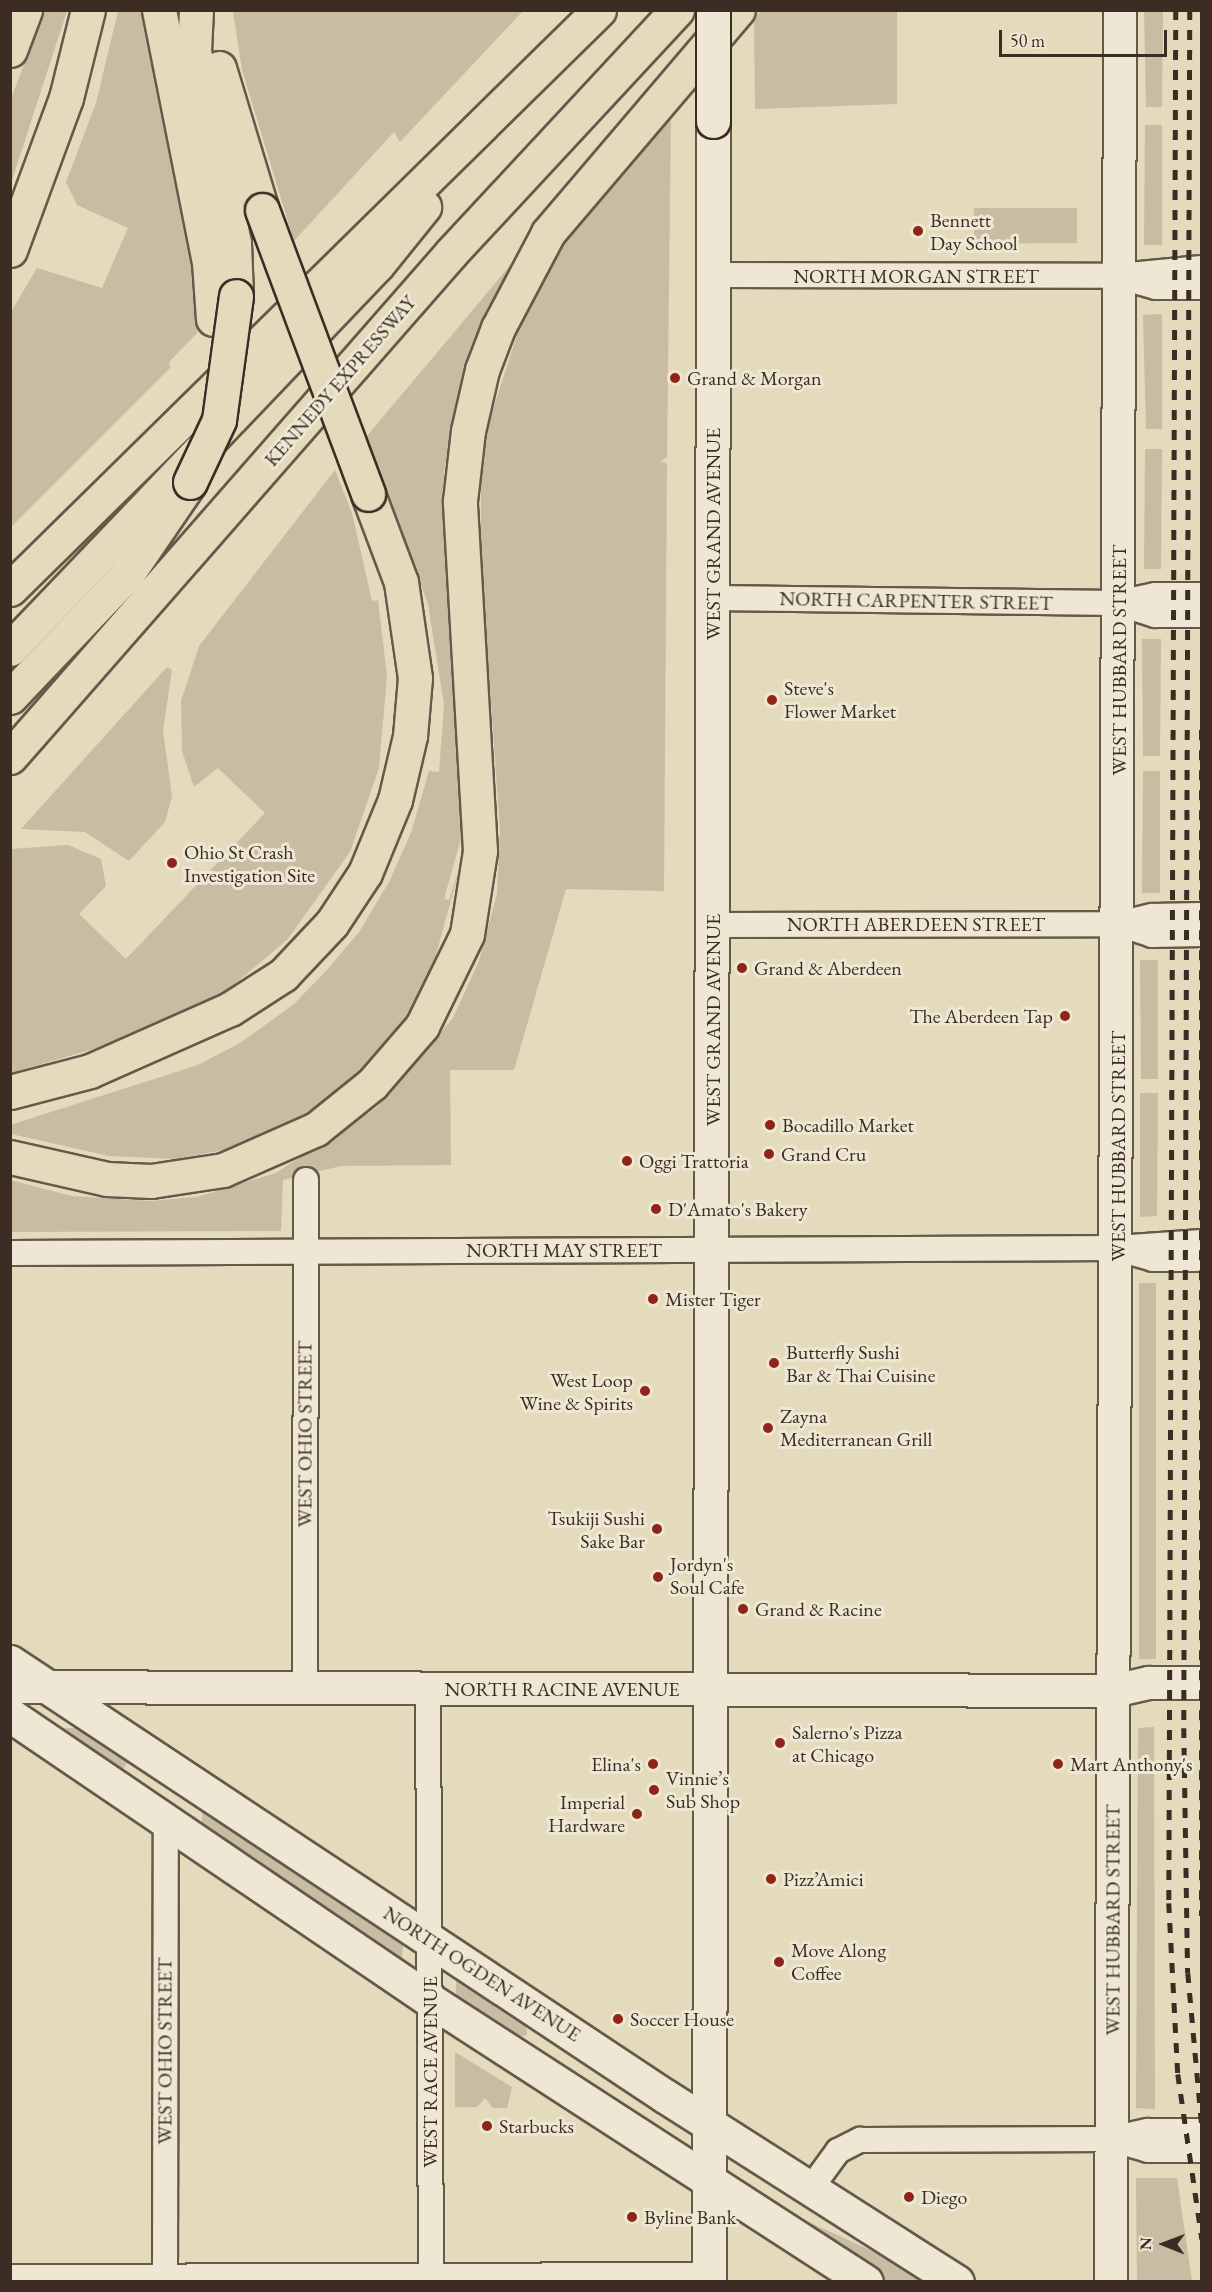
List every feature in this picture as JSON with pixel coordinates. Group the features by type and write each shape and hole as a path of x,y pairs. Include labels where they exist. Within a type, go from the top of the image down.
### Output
{"highway":[{"path":"10,50 25,10"},
{"path":"10,250 66,98 87,10"},
{"path":"159,10 207,253 213,320 190,482"},
{"path":"10,697 128,573 190,482 219,420 236,296 234,243 194,51 196,10"},
{"path":"10,1092 131,1055 230,1009 283,975 332,923 365,873 394,800 410,736 414,678 401,582 262,210 206,10"},
{"path":"10,590 506,105 599,10"},
{"name":"KENNEDY EXPRESSWAY","path":"10,757 451,252 677,10"},
{"path":"10,1157 107,1179 151,1181 223,1170 315,1129 372,1084 422,1026 467,934 477,890 479,817 460,501 468,431 482,370 498,328 548,233 738,10"},
{"path":"10,649 377,265 506,105"}],"main road":[{"name":"WEST GRAND AVENUE","path":"709,2278 713,1249 713,10"},
{"name":"NORTH OGDEN AVENUE","path":"10,1662 429,1941 957,2282"},
{"path":"10,1715 430,2000 709,2178 866,2282"}],"street":[{"name":"WEST HUBBARD STREET","path":"1111,2282 1119,924 1119,10"},
{"name":"NORTH MORGAN STREET","path":"713,275 1119,276 1202,268"},
{"name":"NORTH MORGAN STREET","path":"1119,276 1156,287 1202,287"},
{"name":"NORTH CARPENTER STREET","path":"713,598 1118,603 1155,595 1202,595"},
{"name":"NORTH CARPENTER STREET","path":"1118,603 1155,615 1202,615"},
{"name":"NORTH ABERDEEN STREET","path":"713,925 1119,924 1152,916 1202,915"},
{"name":"NORTH ABERDEEN STREET","path":"1119,924 1152,935 1202,934"},
{"name":"WEST OHIO STREET","path":"305,1688 306,1180"},
{"name":"NORTH MAY STREET","path":"10,1253 1117,1248 1202,1242"},
{"name":"NORTH MAY STREET","path":"1117,1248 1154,1259 1202,1259"},
{"name":"NORTH RACINE AVENUE","path":"10,1688 1114,1692 1149,1683 1202,1683"},
{"name":"WEST RACE AVENUE","path":"428,1688 431,2276"},
{"name":"NORTH RACINE AVENUE","path":"1114,1692 1149,1704 1202,1704"},
{"name":"WEST OHIO STREET","path":"165,2279 166,1821"},
{"path":"812,2188 838,2151 860,2139 1112,2139 1148,2132 1202,2131"},
{"path":"1112,2139 1148,2150 1202,2150"},
{"path":"10,2277 709,2278"}],"shaded area":[{"path":"233,10 523,11 400,142 394,132 294,241 242,70"},
{"path":"44,11 67,11 11,183 11,99"},
{"path":"118,11 142,11 197,287 197,333 169,362 170,368 11,527 11,312 37,268 102,288 128,228 77,205 66,182 96,103"},
{"path":"761,11 897,11 897,104 755,109 754,18"},
{"path":"1144,11 1163,11 1162,107 1146,107"},
{"path":"671,113 667,457 660,462 667,463 664,891 566,889 514,1070 450,1070 451,1165 341,1166 283,1180 281,1231 11,1232 10,1180 72,1196 151,1201 197,1197 276,1173 376,1108 453,1018 479,961 497,894 500,831 481,558 481,484 489,422 527,304 562,243"},
{"path":"1145,125 1162,125 1162,245 1144,245"},
{"path":"974,208 1077,208 1077,243 974,244"},
{"path":"513,262 479,327 465,369 444,470 462,835 444,899 449,900 462,860 431,973 408,1015 348,1083 309,1113 234,1148 175,1159 109,1156 11,1134 10,1125 198,1065 240,1043 293,1005 326,971 359,932 389,882 411,833 429,771 439,772 444,705 428,604 367,436"},
{"path":"1162,314 1162,429 1146,429 1143,315"},
{"path":"1145,449 1162,449 1161,569 1144,569"},
{"path":"335,470 352,513 372,601 378,600 387,676 379,768 350,852 287,940 218,998 114,1043 11,1073 11,849 68,845 101,859 106,886 79,914 126,959 265,813 218,768 194,787 182,751 181,701 199,646"},
{"path":"1142,639 1161,639 1160,756 1143,756"},
{"path":"167,667 172,670 163,731 172,796 165,822 129,861 85,832 21,829"},
{"path":"1143,771 1160,771 1160,893 1142,893"},
{"path":"1140,960 1158,960 1158,1079 1141,1079"},
{"path":"1140,1093 1158,1093 1157,1216 1140,1217"},
{"path":"1139,1283 1156,1283 1156,1659 1139,1659"},
{"path":"1154,1727 1155,2109 1136,2108 1138,1728"},
{"path":"45,1728 79,1728 129,1760 117,1779"},
{"path":"202,1808 403,1939 402,1963 202,1834"},
{"path":"456,1977 526,2022 527,2035 516,2037 456,1998"},
{"path":"455,2052 512,2087 507,2108 493,2108 485,2098 477,2107 455,2107"},
{"path":"1136,2178 1177,2178 1192,2281 1137,2281"},
{"path":"800,2218 890,2259 923,2281 887,2281"}],"railway":[{"path":"1176,10 1169,1903 1178,2074 1202,2239"},
{"path":"1190,10 1184,1728 1188,1973 1202,2126"},
{"path":"1202,730 1202,1916"}],"place":[{"name":"Bennett Day School","path":"918,231"},
{"name":"Grand & Morgan","path":"675,378"},
{"name":"Steve's Flower Market","path":"772,700"},
{"name":"Ohio St Crash Investigation Site","path":"172,863"},
{"name":"Grand & Aberdeen","path":"742,968"},
{"name":"The Aberdeen Tap","path":"1065,1016"},
{"name":"Bocadillo Market","path":"770,1125"},
{"name":"Grand Cru","path":"769,1154"},
{"name":"Oggi Trattoria","path":"627,1161"},
{"name":"D'Amato's Bakery","path":"656,1209"},
{"name":"Mister Tiger","path":"653,1299"},
{"name":"Butterfly Sushi Bar & Thai Cuisine","path":"774,1363"},
{"name":"West Loop Wine & Spirits","path":"645,1391"},
{"name":"Zayna Mediterranean Grill","path":"768,1428"},
{"name":"Tsukiji Sushi Sake Bar","path":"657,1529"},
{"name":"Jordyn's Soul Cafe","path":"658,1577"},
{"name":"Grand & Racine","path":"743,1609"},
{"name":"Salerno's Pizza at Chicago","path":"780,1743"},
{"name":"Elina's","path":"653,1764"},
{"name":"Mart Anthony's","path":"1058,1764"},
{"name":"Vinnie’s Sub Shop","path":"654,1790"},
{"name":"Imperial Hardware","path":"637,1814"},
{"name":"Pizz’Amici","path":"771,1879"},
{"name":"Move Along Coffee","path":"779,1962"},
{"name":"Soccer House","path":"618,2019"},
{"name":"Starbucks","path":"487,2126"},
{"name":"Diego","path":"909,2197"},
{"name":"Byline Bank","path":"632,2217"}]}
